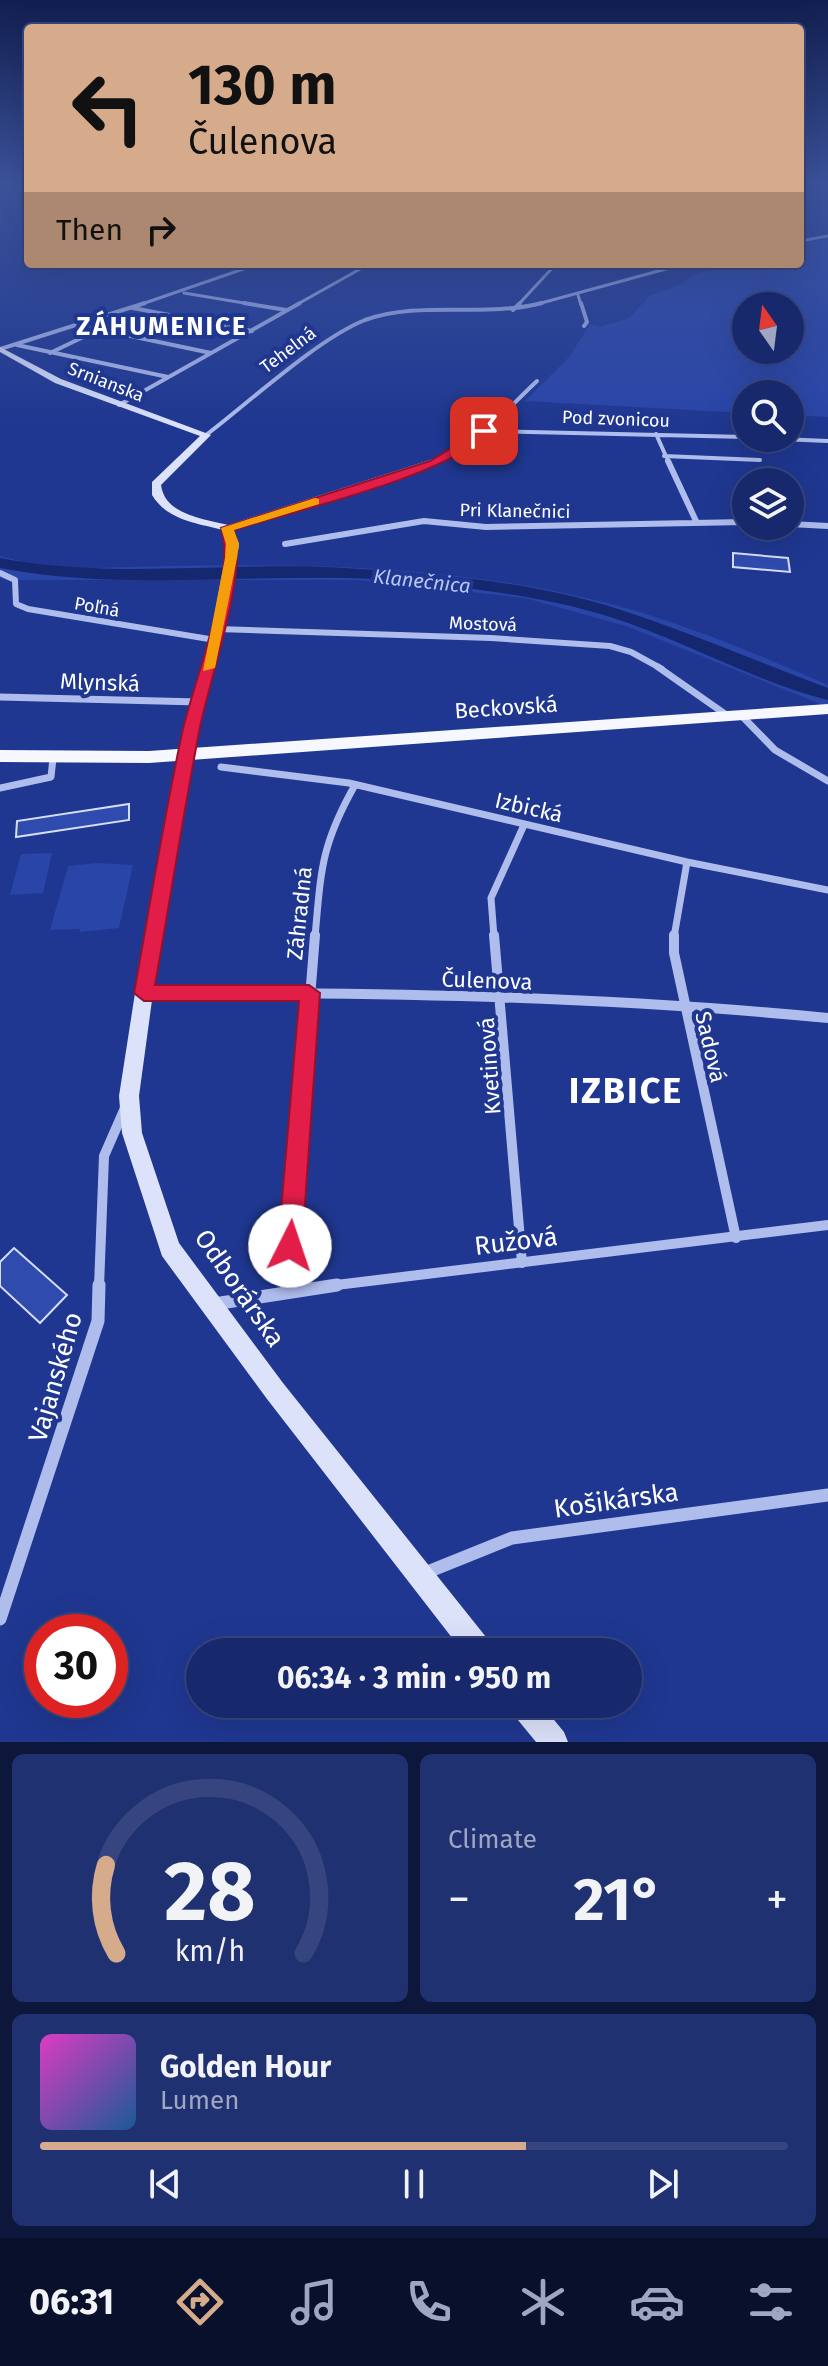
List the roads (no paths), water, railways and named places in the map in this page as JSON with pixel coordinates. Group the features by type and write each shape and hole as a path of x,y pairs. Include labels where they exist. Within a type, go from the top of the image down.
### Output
{"main road":[{"name":"Beckovská","path":"0,756 53,758 187,753 828,709"}],"street":[{"path":"0,349 180,293 247,268"},
{"path":"119,405 362,268"},
{"path":"513,310 552,268"},
{"name":"Tehelná","path":"228,528 183,515 160,504 155,495 156,484 206,435 329,341 366,320 409,313 513,310 670,268"},
{"path":"180,293 208,295 286,310"},
{"path":"578,295 587,322 584,326"},
{"path":"132,308 252,331"},
{"path":"77,325 211,353"},
{"path":"50,353 99,330"},
{"path":"14,344 169,378"},
{"name":"Srnianska","path":"0,349 39,372 119,405 206,435"},
{"path":"228,528 434,464 470,444 537,381"},
{"name":"Pod zvonicou","path":"484,431 732,437"},
{"path":"656,434 696,521"},
{"path":"804,440 828,441"},
{"path":"664,456 760,460"},
{"name":"Pri Klanečnici","path":"285,544 416,521 486,527 732,522"},
{"path":"804,525 828,526"},
{"name":"Odborárska","path":"228,528 233,544 231,558 187,753 144,993 129,1096 132,1133 167,1240 210,1305 417,1576 468,1638"},
{"name":"Poľná","path":"0,573 15,580 16,604 28,609 216,634"},
{"name":"Mostová","path":"216,634 491,638 610,646 631,652 671,674 734,716 775,750 828,781"},
{"name":"Mlynská","path":"0,697 199,702"},
{"path":"0,788 51,777 53,758"},
{"name":"Izbická","path":"221,767 355,785 687,862 828,890"},
{"name":"Záhradná","path":"287,1291 321,864 331,828 355,785"},
{"name":"Kvetinová","path":"522,1263 491,898 524,825"},
{"name":"Sadová","path":"687,862 674,926 674,953 736,1238"},
{"name":"Čulenova","path":"144,993 309,993 683,1004 828,1018"},
{"name":"Vajanského","path":"0,1619 98,1321 104,1156 129,1096"},
{"name":"Ružová","path":"210,1305 287,1291 828,1225"},
{"name":"Košikárska","path":"417,1576 512,1538 828,1495"},
{"path":"534,1718 554,1742"}],"waterway":[{"name":"Klanečnica","path":"0,563 52,573 340,572 433,579 518,592 611,612 828,694"}],"district":[{"name":"ZÁHUMENICE","path":"162,326"},
{"name":"IZBICE","path":"626,1090"}]}
